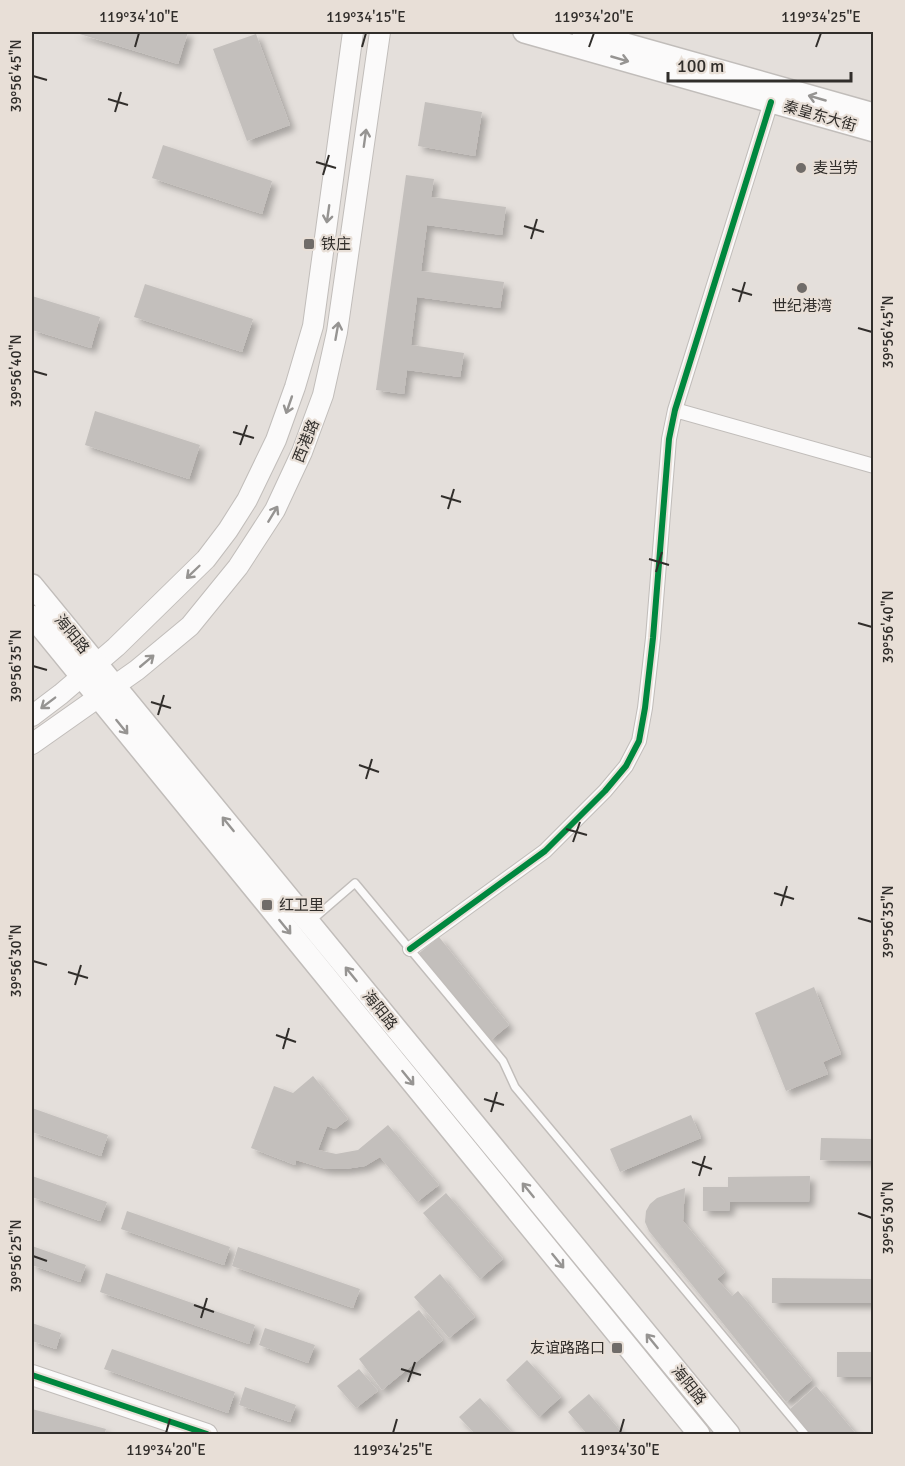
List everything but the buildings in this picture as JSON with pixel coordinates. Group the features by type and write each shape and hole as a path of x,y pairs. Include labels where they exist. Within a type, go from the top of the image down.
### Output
{"main road":[{"name":"西港路","path":"32,716 88,671 206,559 247,500 276,440 313,326 353,32"},
{"name":"西港路","path":"32,744 107,692 190,626 238,567 275,510 302,452 323,395 337,332 380,32"},
{"name":"秦皇东大街","path":"524,32 873,131"},
{"name":"秦皇东大街","path":"583,32 873,114"},
{"name":"海阳路","path":"32,585 88,671"},
{"name":"海阳路","path":"32,616 88,671 309,922 729,1434"},
{"name":"海阳路","path":"107,692 692,1431"},
{"path":"32,1375 207,1434"}],"street":[{"path":"410,949 545,850 605,791 626,766 639,741 652,650 669,439 675,410 771,102"},
{"path":"675,410 873,466"}],"lane":[{"path":"309,922 355,883 503,1061 515,1087 805,1434"}],"cycle path":[{"path":"410,949 545,851 605,791 626,766 639,741 653,638 669,439 675,410 771,102"},
{"path":"32,1375 207,1434"}],"place":[{"name":"麦当劳","path":"801,168"},
{"name":"铁庄","path":"309,244"},
{"name":"世纪港湾","path":"802,288"},
{"name":"红卫里","path":"267,905"},
{"name":"友谊路路口","path":"617,1348"}]}
